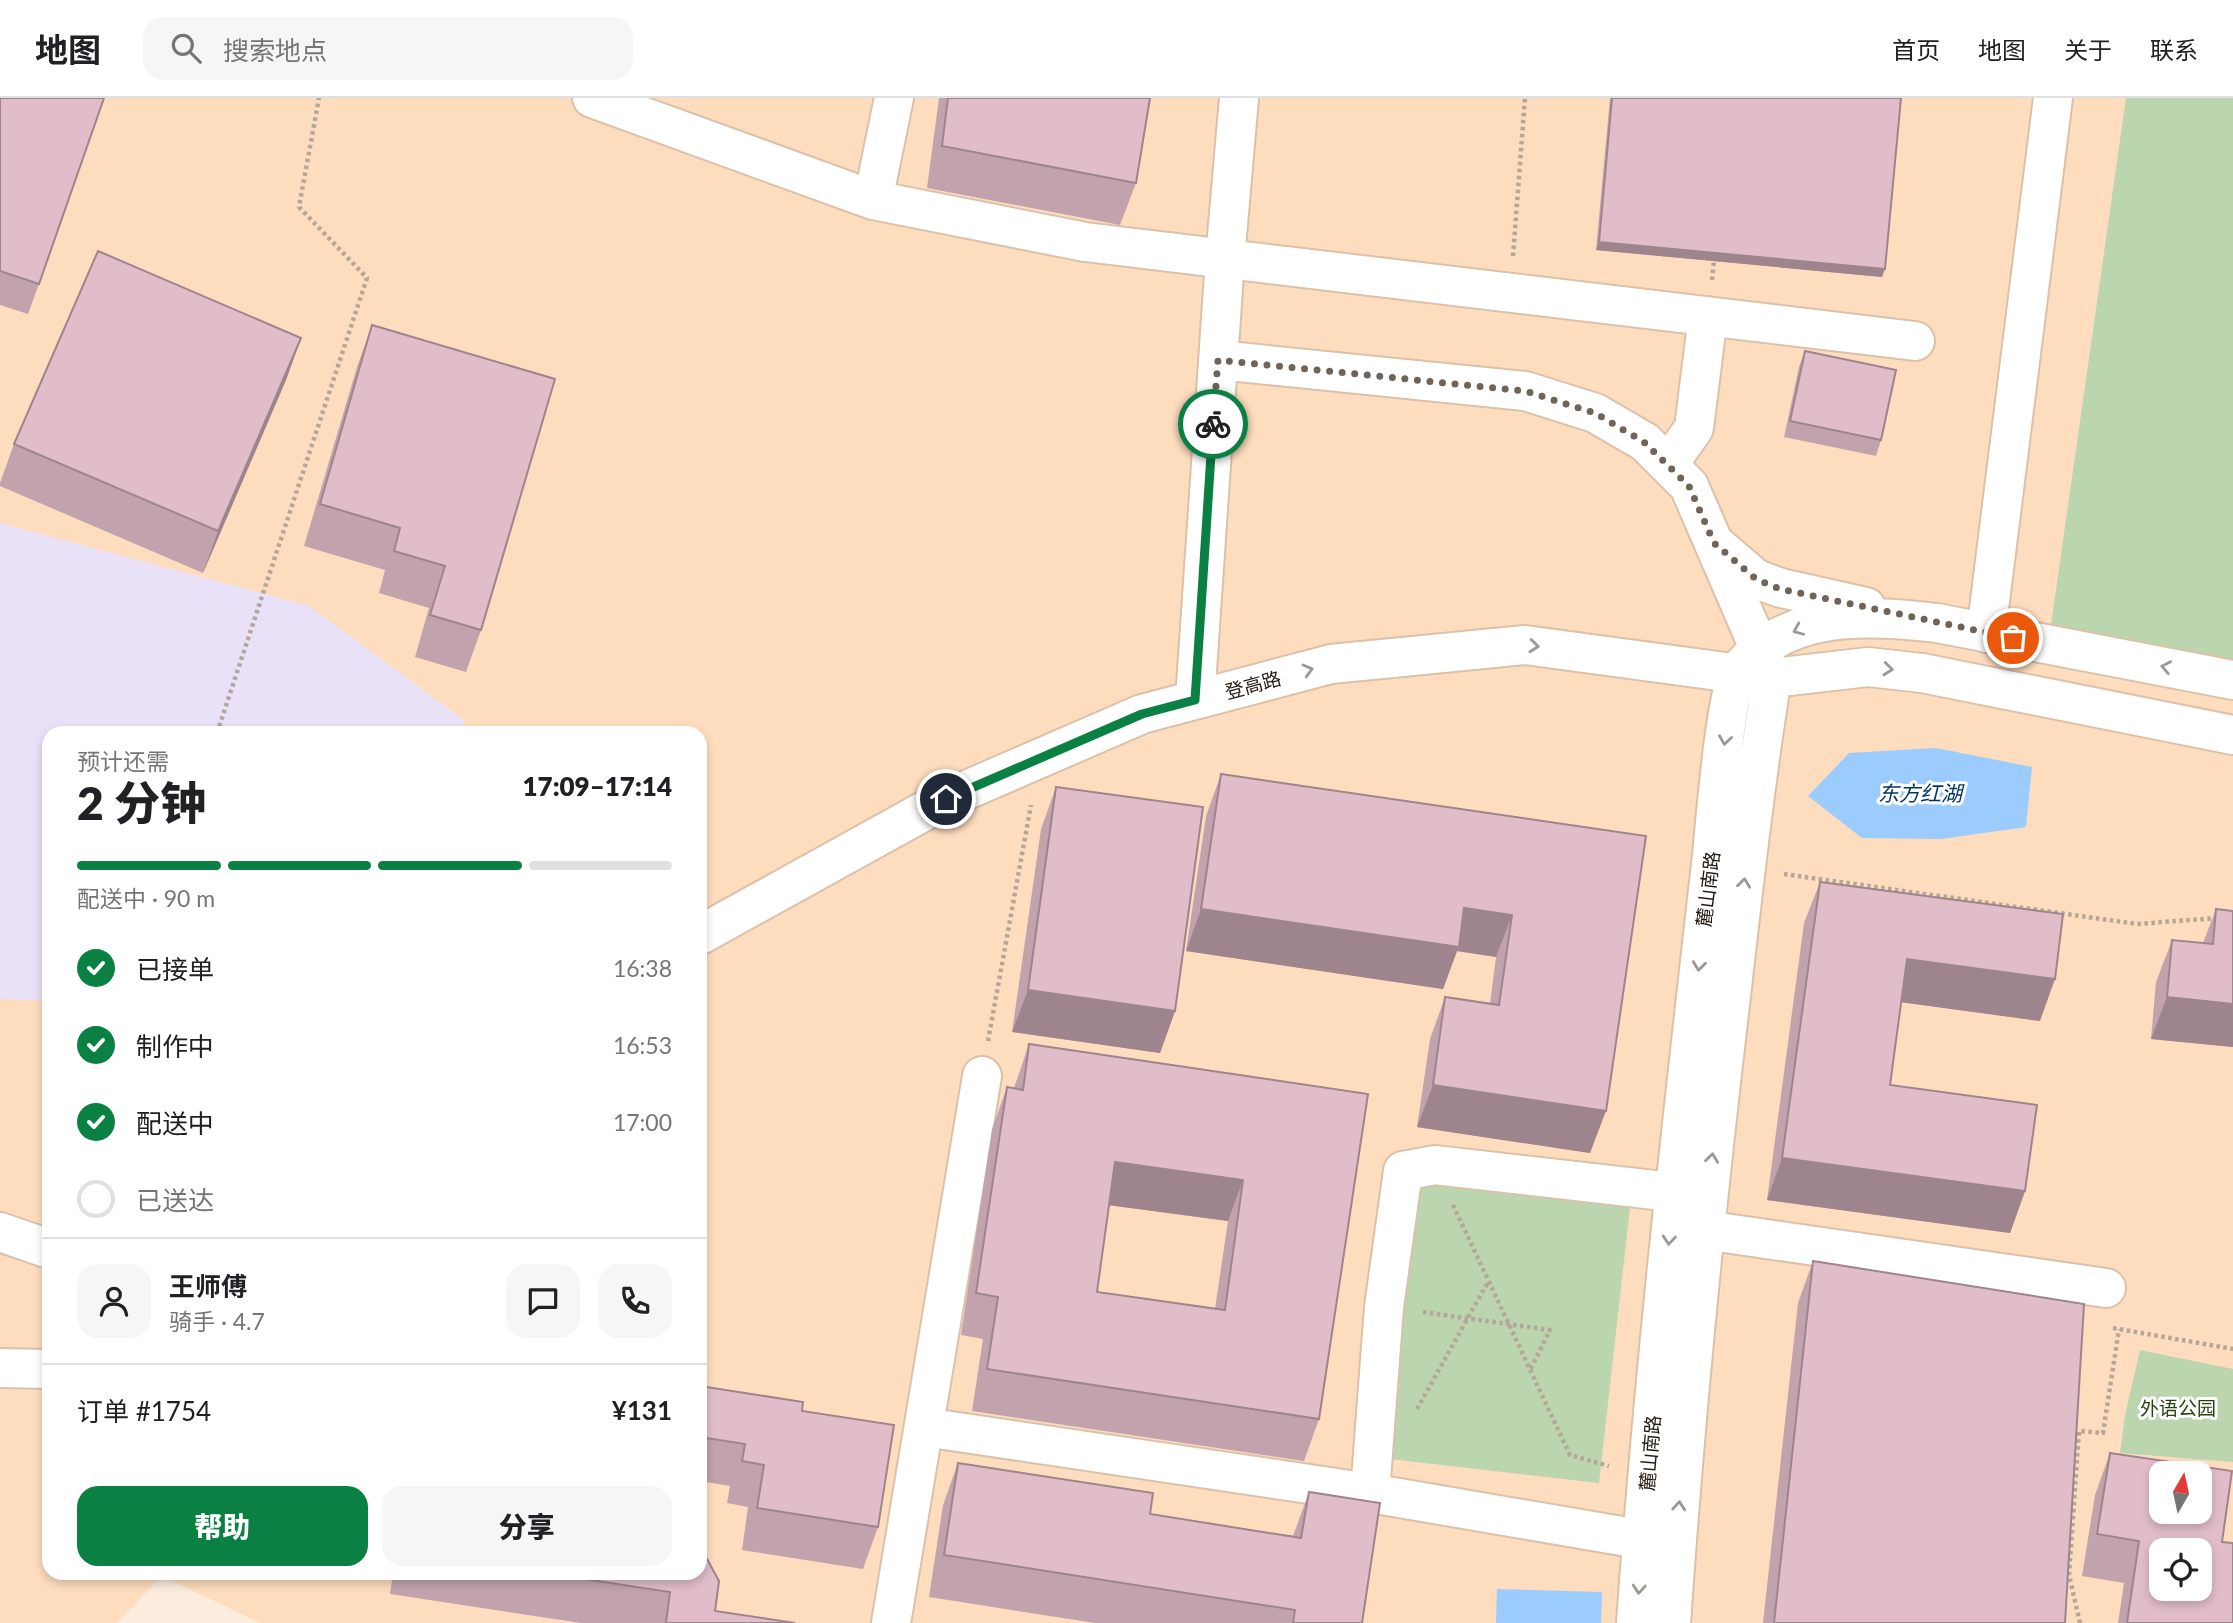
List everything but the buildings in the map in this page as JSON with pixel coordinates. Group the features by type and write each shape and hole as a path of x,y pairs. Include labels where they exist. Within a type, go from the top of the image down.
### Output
{"street":[{"path":"592,98 873,200 1085,242 1915,341"},
{"path":"873,200 894,98"},
{"path":"1195,700 1225,259 1239,98"},
{"path":"1986,633 2053,98"},
{"path":"1668,466 1694,428 1708,316"},
{"path":"1218,360 1525,391 1595,413 1644,442 1689,486 1714,543 1756,666"},
{"path":"1714,543 1756,579 1780,589 1986,633 2233,680"},
{"path":"1756,666 1803,626 1846,618 1890,618 1937,623"},
{"name":"登高路","path":"707,931 946,799 1142,714 1331,664 1525,645 1756,666"},
{"path":"1756,666 1868,667 1922,673 2233,735"},
{"name":"麓山南路","path":"1671,1623 1648,1477 1695,1206 1745,868 1758,766 1756,666"},
{"name":"麓山南路","path":"1636,1623 1659,1542 1695,1206 1723,756 1756,666"},
{"path":"891,1623 982,1076"},
{"path":"1370,1493 1384,1307 1403,1171 1435,1165 1695,1206 2106,1288"},
{"path":"0,1232 42,1247"},
{"path":"0,1368 42,1369"},
{"path":"924,1427 1370,1493 1659,1542"}],"path":[{"path":"219,726 366,278 299,207 319,98"},
{"path":"1510,292 1525,98"},
{"path":"982,1076 1039,759"},
{"path":"1745,868 2137,924 2219,918"},
{"path":"1435,1165 1570,1455 1648,1477"},
{"path":"1416,1411 1489,1281"},
{"path":"1384,1307 1550,1330 1530,1370"},
{"path":"2080,1623 2069,1575 2080,1431 2104,1433 2119,1329"}],"shaded area":[{"path":"0,98 2233,98 2233,1623 260,1623 170,1580 707,1580 707,726 42,726 42,1580 158,1580 117,1623 0,1623"},
{"path":"0,523 309,606 464,720 464,726 42,726 42,1001 0,999"}],"green space":[{"path":"2126,98 2233,98 2233,661 2051,625"},
{"path":"1413,1174 1631,1199 1599,1483 1381,1458"},
{"name":"外语公园","path":"2140,1350 2233,1369 2233,1462 2120,1453 2125,1415"}],"water":[{"name":"东方红湖","path":"1936,748 2032,767 2026,827 1941,839 1862,838 1808,796 1849,753"},
{"path":"1497,1589 1602,1592 1601,1623 1496,1623"}],"way so far":[{"path":"1213,424 1218,360 1525,391 1595,413 1644,442 1689,486 1714,543 1756,579 1780,589 2013,638"}],"route":[{"path":"946,799 1142,714 1195,700 1213,424"}]}
